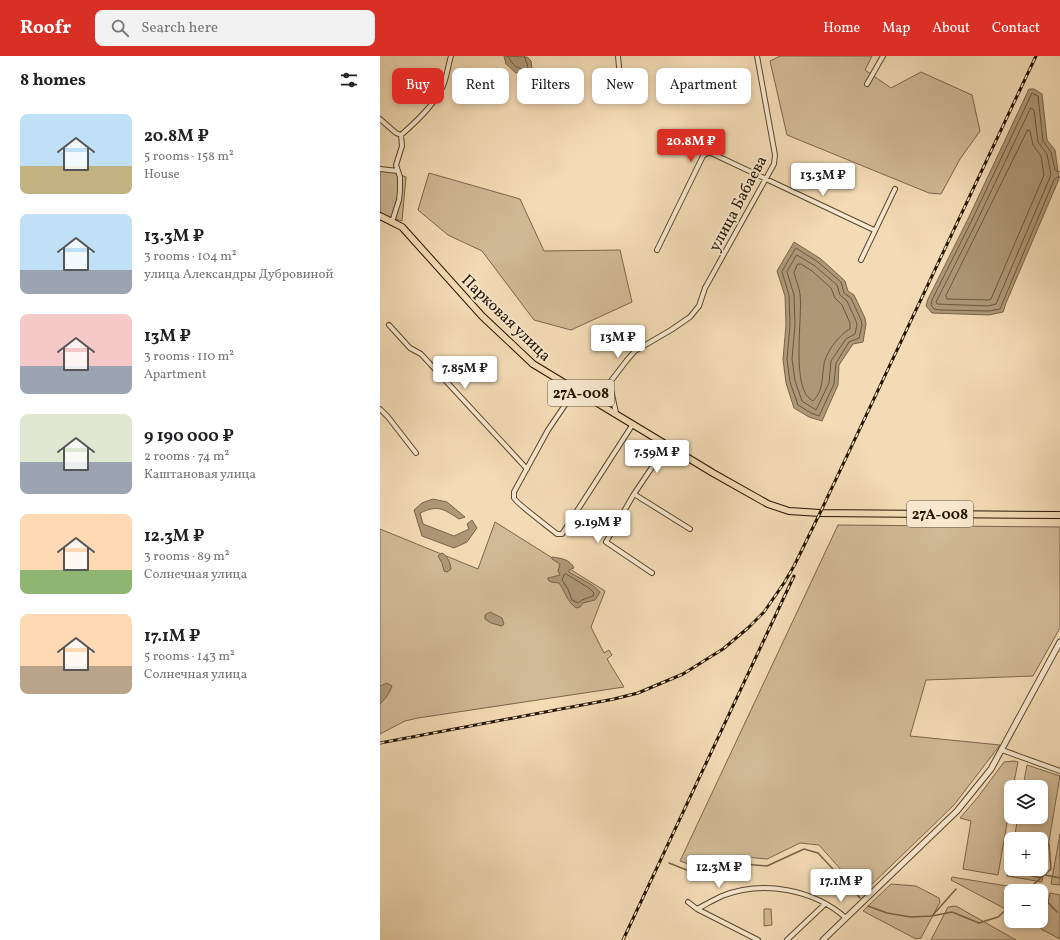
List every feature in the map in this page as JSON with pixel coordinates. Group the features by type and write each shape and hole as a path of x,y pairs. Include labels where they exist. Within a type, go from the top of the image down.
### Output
{"main road":[{"name":"Парковая улица","path":"380,216 402,227 482,316 533,364 713,473 768,504 789,511 820,513 1060,515"}],"street":[{"path":"392,222 400,195 400,177 396,165 402,146 401,136 426,110 439,92 446,77 451,56"},
{"path":"618,56 618,67"},
{"name":"улица Бабаева","path":"616,413 610,385 611,381 635,351 690,317 699,306 705,288 774,164 776,155 757,56"},
{"path":"867,84 883,56"},
{"path":"380,119 401,136"},
{"path":"657,250 703,156 707,153 711,153 874,230"},
{"path":"380,169 398,171"},
{"path":"861,260 894,190"},
{"path":"389,325 410,348 421,354 527,468"},
{"path":"569,386 565,405 548,430 514,492 514,498 519,505 558,534 562,534 633,424"},
{"path":"380,409 388,417 416,454"},
{"path":"652,573 606,542 634,494 667,445"},
{"path":"634,494 690,529"},
{"path":"823,940 956,811 991,769 1060,642"},
{"path":"1002,750 1060,771"},
{"path":"697,909 722,896 745,890 782,888 801,892 820,900 846,918"},
{"path":"688,902 697,909 758,940"},
{"path":"787,940 825,904"}],"shaded area":[{"path":"780,56 872,56 865,70 891,88 921,72 972,95 980,131 960,159 941,194 929,193 787,135 770,61"},
{"path":"380,167 406,177 402,221 380,214"},
{"path":"429,173 520,199 544,251 620,250 632,302 571,330 534,320 482,251 448,235 418,210"},
{"path":"495,522 605,591 591,627 604,653 609,650 612,655 607,659 624,687 418,718 405,721 380,734 380,529 478,569"},
{"path":"838,525 1060,527 1060,628 1033,676 926,680 910,736 1000,745 954,805 864,892 859,890 819,845 800,843 767,859 735,856 726,858 702,869 680,861"},
{"path":"1004,762 1018,762 1014,780 1004,780 1004,824 1007,824 1005,832 1004,832 998,875 963,869 971,821 960,818"},
{"path":"1027,765 1060,776 1048,847 1048,832 1015,832 1017,824 1048,824 1048,780 1024,780"},
{"path":"1060,834 1060,885 1051,884"},
{"path":"1007,876 1043,876 1042,882"},
{"path":"952,877 1004,885 1004,908 951,880"},
{"path":"891,884 916,886 939,898 940,902 921,938 916,939 863,911"},
{"path":"1050,893 1060,895 1060,939 1041,929 1048,928 1048,903"},
{"path":"956,906 1016,940 931,940 948,907"},
{"path":"764,909 771,909 772,925 764,926"}],"water":[{"path":"504,56 527,57 531,61 532,68 517,68 516,73 506,64"},
{"path":"1029,89 1034,89 1042,94 1047,140 1055,150 1059,179 1003,312 989,315 932,313 926,306 928,299 968,219"},
{"path":"794,242 821,259 845,281 848,291 854,295 865,318 866,324 863,342 853,344 839,365 838,385 822,421 809,417 794,408 786,383 783,359 786,325 785,296 777,271"},
{"path":"433,499 447,502 465,517 459,519 444,510 436,508 420,513 423,524 454,536 469,529 467,524 472,520 477,528 467,542 454,548 422,536 414,510 422,503"},
{"path":"442,553 447,558 450,565 451,569 447,572 444,571 438,556"},
{"path":"552,557 570,563 574,568 569,570 569,572 592,585 600,592 595,600 583,603 580,607 576,608 568,599 559,583 548,580 548,578 560,575 558,571 560,564 552,559"},
{"path":"490,612 502,618 504,624 502,626 491,623 485,619 485,615"},
{"path":"387,683 392,686 387,696 380,704 380,686"}],"waterway":[{"path":"1034,884 1051,869 1049,844"},
{"path":"669,863 702,876 731,863 767,866 804,849 818,853 860,898"},
{"path":"1033,876 1041,878"},
{"path":"1048,876 1060,878"},
{"path":"932,916 956,889"},
{"path":"1048,902 1057,912"},
{"path":"868,906 887,913 911,917 932,916 952,912 979,923 998,917 1004,911"}],"railway":[{"path":"380,743 614,699 638,693 683,674 723,649 764,612 794,566 820,513 1036,56"},
{"path":"623,940 794,576"}]}
